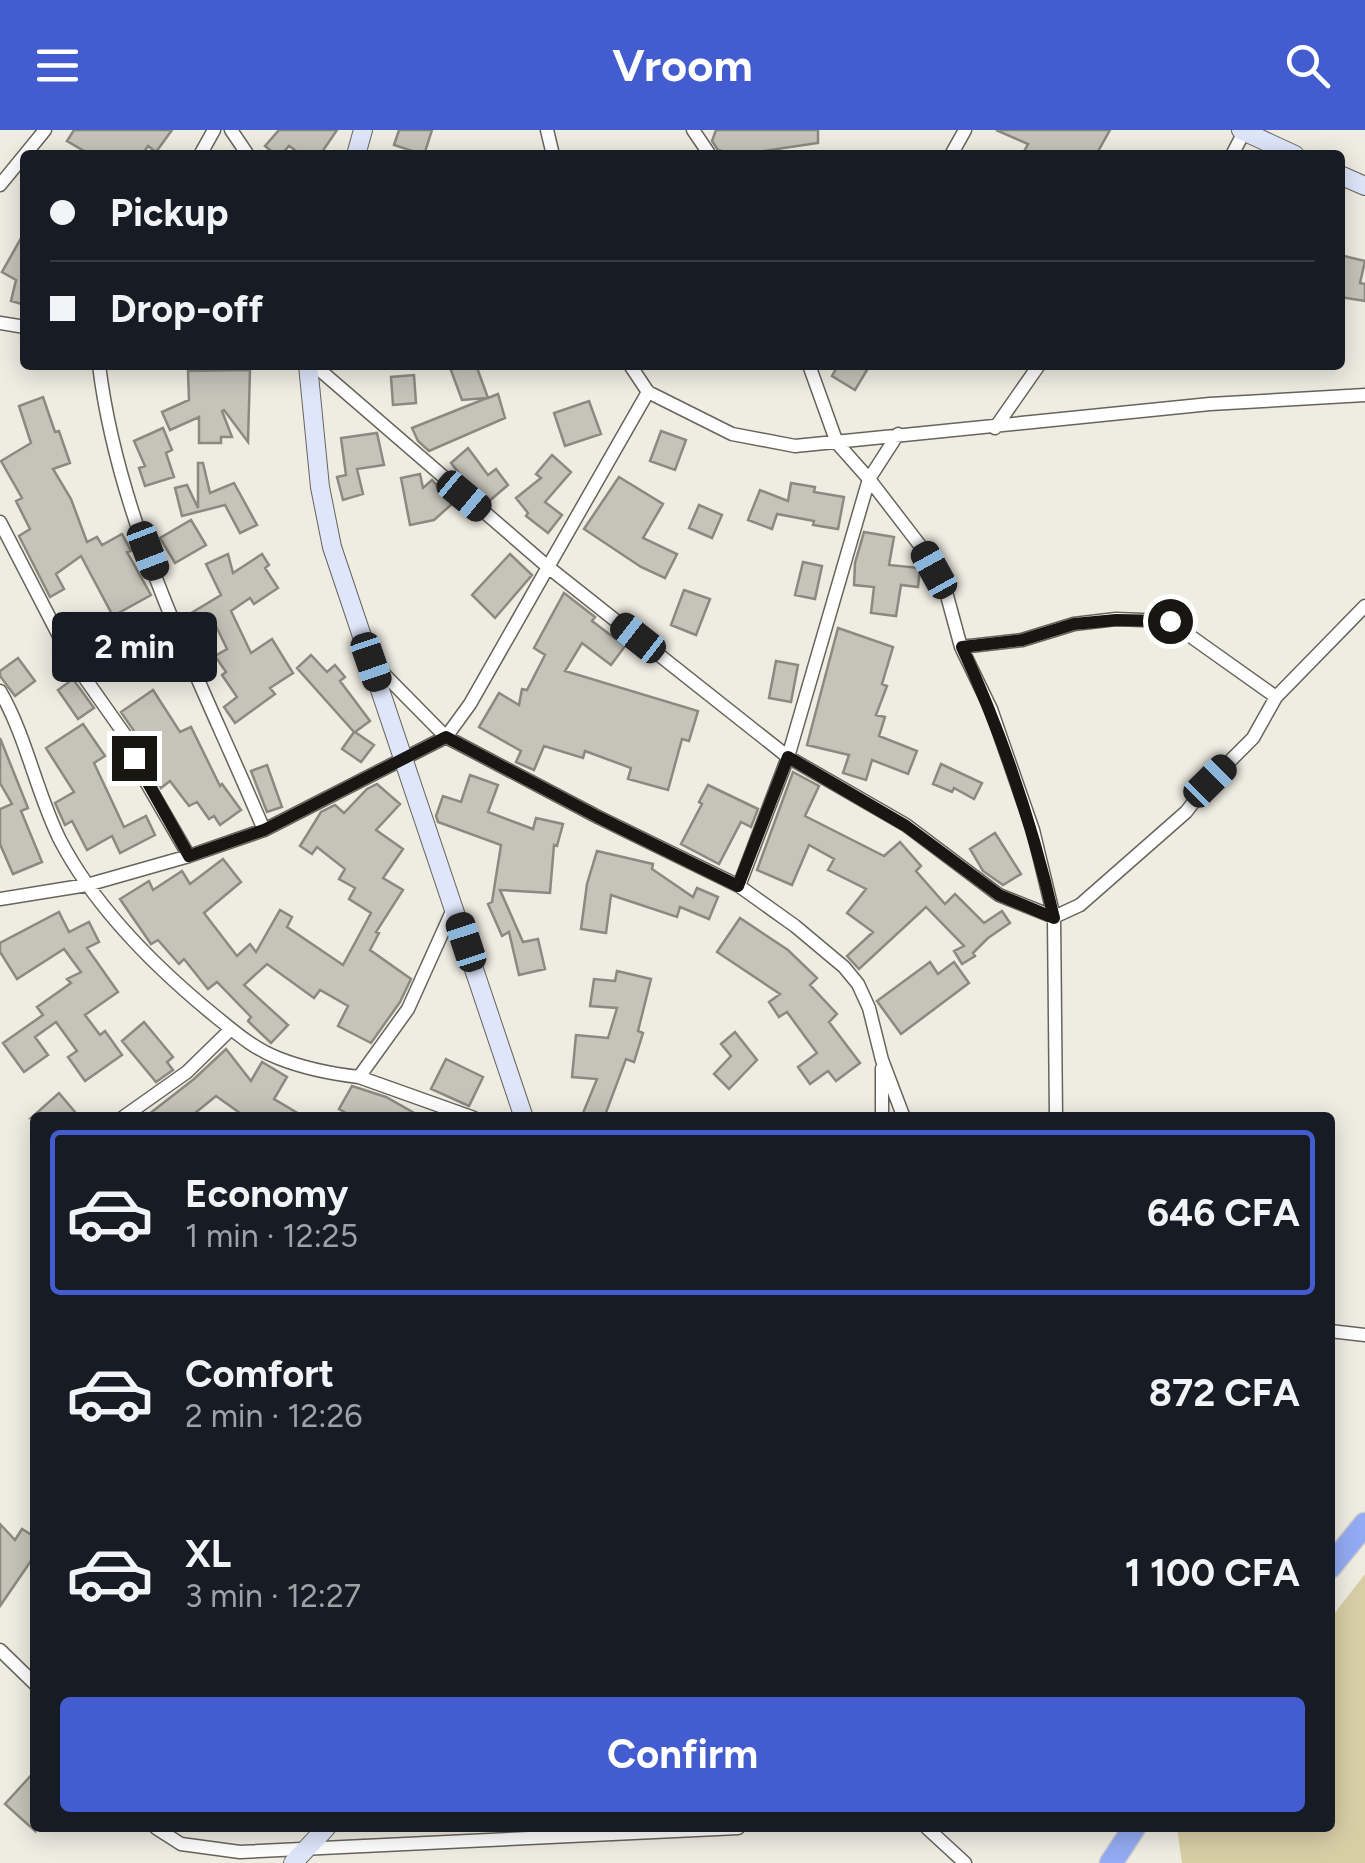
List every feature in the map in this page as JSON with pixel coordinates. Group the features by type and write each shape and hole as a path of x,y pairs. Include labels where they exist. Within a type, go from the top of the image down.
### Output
{"highway":[{"path":"1335,1561 1365,1524"},
{"path":"1111,1863 1131,1832"}],"main road":[{"path":"1243,131 1284,150"},
{"path":"311,370 320,487 329,532 522,1112"},
{"path":"299,1857 322,1832"}],"street":[{"path":"29,150 45,130"},
{"path":"0,185 20,161"},
{"path":"101,370 116,459 139,529 264,830"},
{"path":"317,370 548,567 788,757 906,826 999,895 1054,918 1080,906 1186,812 1210,781 1253,738 1276,697 1365,606"},
{"path":"633,370 648,392 732,434 795,446 1210,404 1365,395"},
{"path":"811,370 837,443 922,548 946,592 962,647 991,709 1033,830 1054,918 1056,1112"},
{"path":"994,428 1035,370"},
{"path":"0,899 87,885 264,830 446,737 470,704 648,392"},
{"path":"738,886 788,757 869,479 898,434"},
{"path":"0,522 70,657 126,735 138,768 189,856"},
{"path":"962,647 1022,640 1074,624 1170,621 1276,697"},
{"path":"371,662 446,737 738,886 844,967 870,1008 882,1060 902,1112"},
{"path":"0,692 31,760 58,835 87,885 153,961 231,1029 276,1058 359,1077 457,1112"},
{"path":"359,1077 408,1008 454,907"},
{"path":"130,1112 186,1072 231,1029"},
{"path":"882,1060 882,1112"},
{"path":"1335,1331 1365,1334"},
{"path":"0,1650 30,1679"},
{"path":"162,1832 181,1844 197,1847 299,1857 677,1832"},
{"path":"931,1832 965,1863"}],"shaded area":[{"path":"1365,1574 1365,1863 1182,1863 1178,1832 1335,1832 1335,1613"}],"building":[{"path":"74,130 172,130 157,150 148,146 145,150 82,150 67,141"},
{"path":"279,130 337,130 323,150 295,150 289,146 285,150 270,150 265,146"},
{"path":"399,130 432,130 426,150 394,145"},
{"path":"716,130 818,130 818,143 770,150 718,150 712,141"},
{"path":"996,130 1110,130 1099,150 1025,150 1028,144"},
{"path":"20,240 20,304 11,301 16,280 2,272"},
{"path":"1345,256 1365,261 1360,283 1365,284 1365,301 1345,298"},
{"path":"250,370 248,442 224,410 232,437 221,437 221,443 199,443 199,417 170,430 162,412 189,400 188,371"},
{"path":"451,370 478,370 488,398 498,394 505,418 429,451 412,428 487,398 462,400"},
{"path":"835,370 867,370 855,390 832,376"},
{"path":"414,375 416,403 393,405 391,377"},
{"path":"43,397 70,463 53,469 71,499 87,542 97,537 102,545 122,534 131,551 127,552 151,595 113,616 81,556 56,574 64,589 50,597 19,536 30,529 16,501 22,498 1,461 31,443 19,406"},
{"path":"589,401 601,434 565,446 554,413"},
{"path":"163,428 172,450 166,453 174,477 145,486 139,468 145,466 134,441"},
{"path":"661,431 686,440 675,470 650,461"},
{"path":"377,433 384,465 357,469 363,494 343,500 337,477 346,475 341,438"},
{"path":"468,448 488,475 496,469 508,485 488,502 451,463"},
{"path":"552,455 571,472 545,502 562,515 548,533 526,516 528,513 516,498 541,478 536,474"},
{"path":"198,463 203,463 210,493 234,483 257,525 240,533 225,505 182,516 175,488 187,485 198,508"},
{"path":"420,474 423,488 432,480 453,503 434,520 410,525 401,478"},
{"path":"619,477 663,504 643,538 677,554 665,578 641,567 584,529"},
{"path":"791,483 844,497 838,529 777,514 772,529 748,520 760,490 788,501"},
{"path":"699,505 722,515 712,538 689,528"},
{"path":"191,520 206,545 175,563 160,538"},
{"path":"864,532 894,537 889,565 920,568 918,587 901,585 896,616 871,613 874,587 854,585 855,563"},
{"path":"228,554 233,573 262,554 269,565 265,568 278,588 254,604 250,598 231,611 251,653 272,639 293,673 270,688 275,694 235,723 224,707 237,697 215,656 227,649 213,620 196,629 188,615 221,595 206,564"},
{"path":"510,554 532,575 495,618 472,595"},
{"path":"803,562 822,566 815,599 795,595"},
{"path":"684,590 710,599 696,635 671,625"},
{"path":"564,593 625,646 611,665 582,643 565,671 698,711 689,741 682,739 668,790 628,779 631,768 585,751 583,758 544,746 534,770 516,762 521,751 479,727 499,693 519,705 522,689 527,690 545,655 534,648"},
{"path":"838,628 893,647 882,684 887,686 876,715 885,717 879,736 917,751 908,774 872,760 866,780 843,773 849,755 807,745"},
{"path":"311,655 327,672 335,665 345,677 340,681 370,721 355,732 374,745 361,762 342,749 354,732 297,668"},
{"path":"18,658 35,681 15,696 0,671"},
{"path":"776,661 798,665 791,702 769,698"},
{"path":"73,679 94,708 78,719 58,690"},
{"path":"153,690 180,732 191,727 220,786 241,810 220,825 214,816 209,819 197,802 189,806 170,781 161,788 121,712"},
{"path":"83,724 105,756 94,763 124,827 146,816 155,835 120,853 112,836 87,850 72,821 65,825 55,803 74,792 46,748"},
{"path":"0,738 28,808 21,811 42,862 13,874 0,844 0,809 12,804 0,783"},
{"path":"941,764 982,783 974,799 954,788 952,792 933,784"},
{"path":"267,765 282,807 267,812 251,771"},
{"path":"793,772 819,786 805,816 884,856 900,842 921,866 916,871 945,904 955,894 984,923 1002,911 1010,923 962,964 954,951 964,946 926,907 859,969 847,956 873,932 847,913 866,889 828,870 834,859 809,845 792,885 757,870"},
{"path":"470,775 498,785 488,812 533,829 536,818 563,824 557,846 554,845 550,893 500,890 523,942 538,939 545,969 519,975 509,932 502,936 488,904 492,902 501,845 438,822 436,816 443,796 461,802"},
{"path":"377,784 400,804 376,830 403,849 383,878 403,890 376,932 379,933 370,950 411,979 371,1043 338,1026 348,1006 320,990 314,998 267,964 244,985 288,1025 271,1043 217,982 208,989 184,959 179,964 158,940 151,944 120,899 149,881 153,890 182,871 190,884 223,859 241,882 204,913 237,956 250,944 256,952 280,910 292,917 287,927 343,965 371,913 349,899 355,888 339,879 345,869 317,847 312,854 300,846 321,812 335,805 344,813"},
{"path":"708,785 758,809 751,827 741,822 719,864 681,844"},
{"path":"995,833 1021,874 1003,885 983,871 970,849"},
{"path":"597,851 653,864 652,869 693,897 697,888 718,897 709,919 680,907 677,917 611,895 606,933 581,929 587,884"},
{"path":"59,912 69,932 89,922 99,942 87,948 118,992 85,1015 100,1035 105,1031 122,1055 85,1081 68,1057 77,1051 56,1022 35,1037 48,1055 24,1072 3,1043 43,1015 37,1007 71,983 67,979 81,972 64,949 17,979 0,952 0,943"},
{"path":"740,918 788,950 817,978 810,985 837,1014 829,1022 860,1063 836,1081 828,1071 810,1084 798,1067 817,1053 787,1012 779,1017 769,1002 780,994 717,952"},
{"path":"930,962 938,974 954,962 969,983 901,1034 877,1001"},
{"path":"617,971 651,979 638,1031 643,1033 634,1062 626,1059 606,1112 583,1112 597,1079 572,1077 576,1035 608,1038 617,1008 590,1006 594,979 615,981"},
{"path":"144,1022 173,1057 167,1062 173,1070 156,1082 122,1041"},
{"path":"735,1032 757,1060 729,1089 714,1074 731,1056 721,1044"},
{"path":"226,1049 251,1081 262,1062 287,1077 274,1099 296,1112 239,1112 216,1096 196,1112 152,1112"},
{"path":"446,1059 483,1077 469,1106 431,1089"},
{"path":"352,1086 386,1097 412,1112 344,1112 339,1109"},
{"path":"59,1093 75,1112 38,1112"},
{"path":"0,1524 15,1540 22,1529 30,1534 30,1562 0,1606"},
{"path":"30,1776 30,1826 5,1804"}],"route":[{"path":"134,758 189,856 264,830 446,737 738,886 788,757 906,826 999,895 1054,918 1033,830 991,709 962,647 1022,640 1074,624 1170,621"}]}
